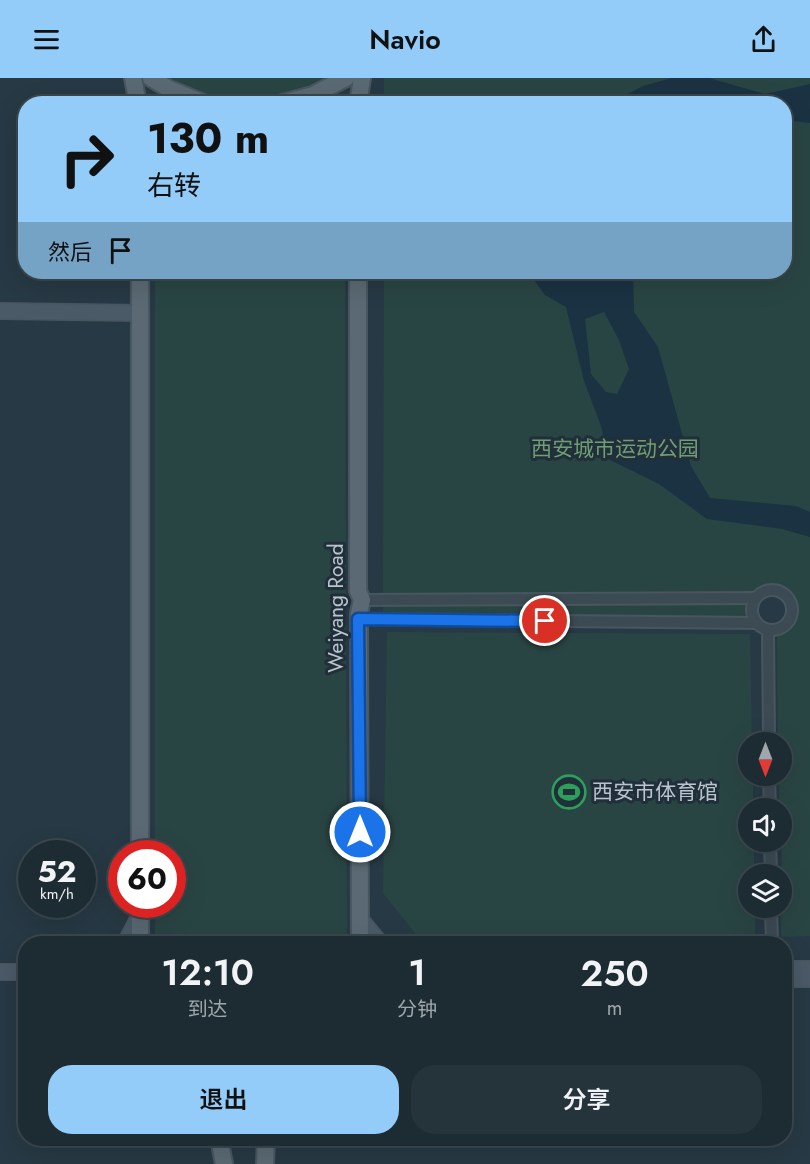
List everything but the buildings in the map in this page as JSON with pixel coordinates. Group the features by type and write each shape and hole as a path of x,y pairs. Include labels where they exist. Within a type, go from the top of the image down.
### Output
{"main road":[{"path":"133,78 136,96"},
{"path":"151,78 186,96"},
{"path":"309,96 346,78"},
{"path":"359,96 362,78"},
{"path":"140,279 140,840"},
{"name":"Weiyang Road","path":"358,279 358,591 362,600 358,619 360,936"},
{"path":"140,918 140,936"},
{"path":"221,1146 224,1164"},
{"path":"265,1164 266,1146"}],"street":[{"path":"0,311 140,313"},
{"path":"358,619 756,623 768,630 781,628 787,624 791,605 789,598 778,590 765,590 755,598 751,610 756,623"},
{"path":"362,600 755,598"},
{"path":"768,630 769,732"},
{"path":"129,936 137,918"},
{"path":"771,918 771,936"},
{"path":"361,920 374,936"},
{"path":"792,969 810,969"},
{"path":"0,972 18,972"},
{"path":"792,979 810,979"}],"green space":[{"path":"169,78 330,78 311,87 281,96 213,96 188,88"},
{"name":"西安城市运动公园","path":"384,78 810,78 810,936 792,937 781,936 781,918 792,918 792,864 782,864 782,852 792,852 792,798 779,798 779,786 792,786 792,732 778,732 777,635 792,621 795,613 797,601 792,595 778,587 764,586 757,589 747,602 744,626 383,626 384,279 792,279 792,96 384,96"},
{"path":"155,279 345,279 347,936 155,936 155,918 186,918 186,840 155,840"},
{"name":"西安市体育馆","path":"387,632 750,634 752,732 738,732 738,786 753,786 753,798 738,798 738,852 754,852 754,864 738,864 738,918 755,918 755,936 417,936 383,893"}],"water":[{"path":"672,78 709,78 765,94 810,84 810,123 792,121 792,96 624,96 643,86"},
{"path":"533,279 633,279 634,312 658,347 691,466 710,498 796,506 810,512 810,537 782,529 707,519 659,484 608,459 601,426 584,381 566,307 545,295","holes":["604,312 619,340 629,369 617,394 606,392 591,374 585,319"]}],"place":[{"name":"西安市体育馆","path":"569,792"}],"route":[{"path":"360,832 358,619 545,621"}]}
